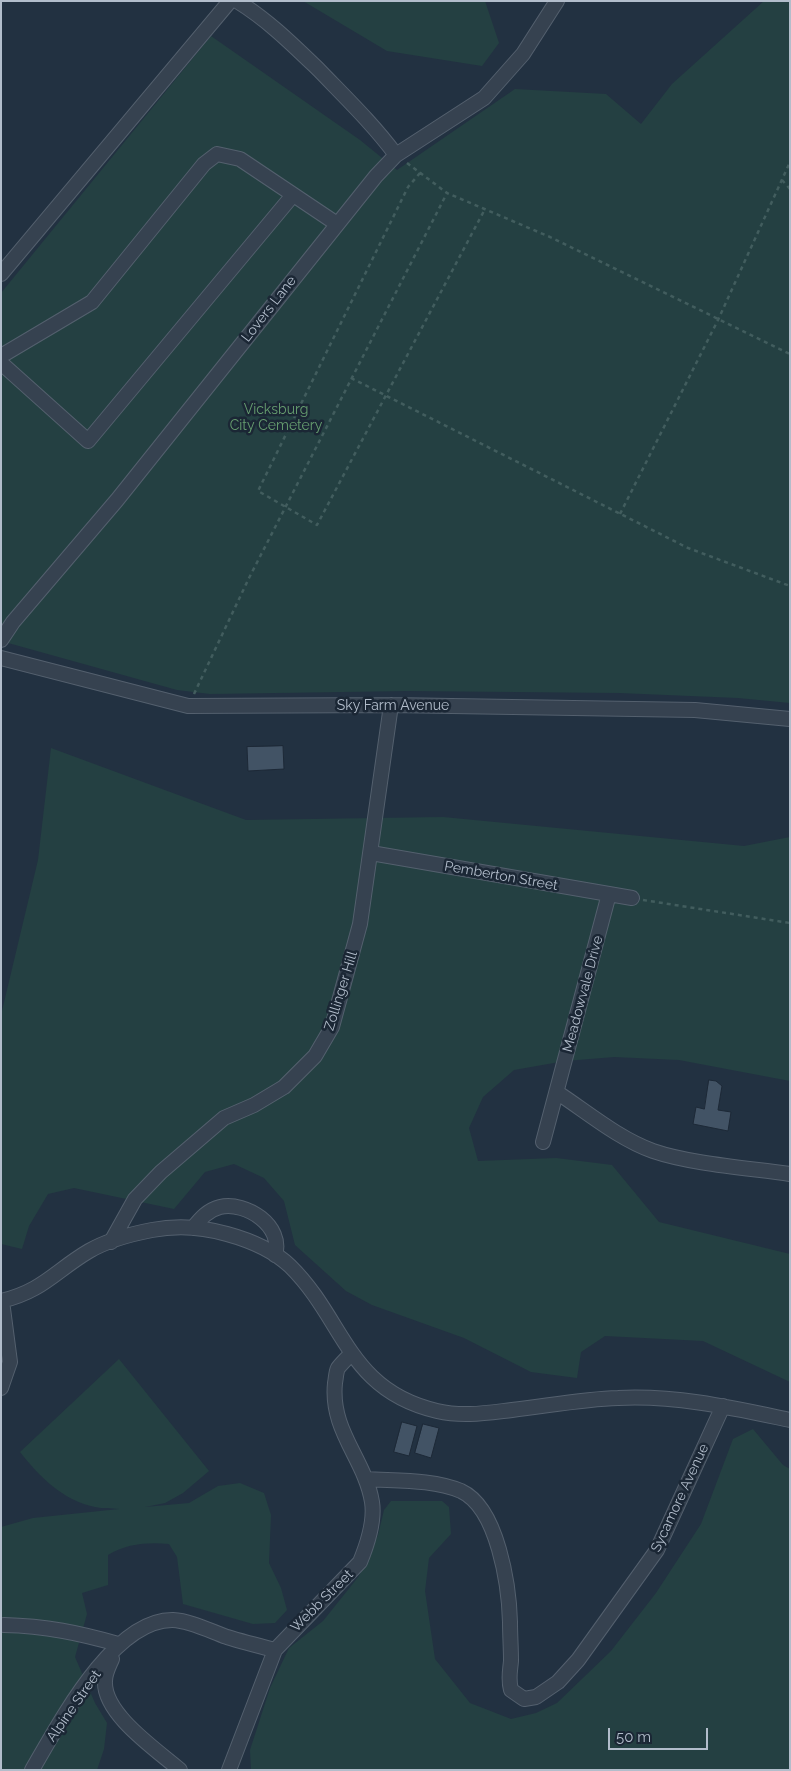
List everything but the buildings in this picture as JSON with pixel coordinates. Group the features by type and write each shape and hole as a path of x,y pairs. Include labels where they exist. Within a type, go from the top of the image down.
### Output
{"street":[{"path":"1,274 230,1"},
{"path":"237,1 255,12 282,35 371,122 396,155"},
{"name":"Lovers Lane","path":"1,640 12,622 117,500 376,176 396,155 484,98 523,54 557,1"},
{"path":"1,356 92,302 204,164 217,154 240,159 336,224"},
{"path":"1,363 88,441 293,195"},
{"name":"Sky Farm Avenue","path":"1,658 188,706 390,704 695,710 790,719"},
{"name":"Zollinger Hill","path":"111,1242 136,1199 161,1172 224,1118 254,1105 284,1087 315,1056 332,1027 360,924 390,704"},
{"name":"Pemberton Street","path":"370,853 632,898"},
{"name":"Meadowvale Drive","path":"543,1142 558,1093 609,894"},
{"path":"558,1093 625,1138 652,1151 675,1157 790,1174"},
{"path":"193,1228 203,1216 221,1207 239,1207 260,1216 274,1234 278,1247 275,1254"},
{"path":"1,1388 10,1362 2,1301 40,1287 90,1251 111,1242 154,1229 193,1228 235,1236 275,1254 303,1281 351,1354 380,1385 414,1405 461,1416 618,1398 682,1399 790,1420"},
{"name":"Webb Street","path":"228,1770 275,1650 360,1562 370,1528 372,1505 366,1479 350,1451 338,1422 334,1392 337,1370 351,1354"},
{"name":"Sycamore Avenue","path":"366,1479 452,1488 463,1492 475,1502 489,1522 503,1565 510,1618 511,1660 508,1679 511,1690 524,1699 536,1697 558,1682 578,1660 657,1550 723,1406"},
{"path":"180,1770 113,1709 106,1694 105,1681 107,1670 118,1644 141,1628 152,1623 175,1620 275,1650"},
{"path":"4,1625 40,1626 118,1644"},
{"name":"Alpine Street","path":"32,1770 73,1702 118,1644"}],"path":[{"path":"396,155 447,193 550,237 790,354"},
{"path":"620,514 718,320 790,162"},
{"path":"420,173 408,187 258,491 317,525 485,209"},
{"path":"782,180 790,189"},
{"path":"188,706 285,506 447,193"},
{"path":"351,378 688,548 790,586"},
{"path":"632,898 790,923"}],"green space":[{"path":"303,1 485,1 499,43 482,66 387,51"},
{"name":"Vicksburg City Cemetery","path":"764,1 790,1 790,703 738,698 619,693 408,691 210,694 177,690 1,641 1,293 211,36 360,140 397,170 515,89 606,94 641,124 672,84"},
{"path":"51,748 246,820 443,817 744,846 790,837 790,1081 679,1060 614,1057 565,1061 514,1070 483,1097 469,1128 478,1161 556,1158 612,1165 659,1222 790,1254 790,1382 703,1341 605,1336 581,1352 577,1378 531,1372 464,1338 372,1305 346,1291 295,1245 284,1201 264,1178 234,1164 205,1172 174,1209 74,1188 48,1194 29,1226 22,1249 1,1244 1,1015 38,860"},
{"path":"119,1359 209,1471 183,1493 165,1503 145,1507 189,1503 218,1486 240,1483 264,1493 271,1515 269,1563 281,1588 287,1610 275,1623 253,1624 183,1604 177,1557 169,1544 137,1545 115,1551 108,1555 108,1585 82,1593 87,1614 75,1657 95,1703 107,1723 104,1749 97,1770 1,1770 1,1527 33,1518 119,1509 95,1507 72,1499 44,1479 20,1452"},
{"path":"753,1429 783,1465 790,1469 790,1770 251,1770 250,1750 270,1688 289,1648 323,1621 359,1576 378,1535 384,1510 391,1501 442,1501 449,1507 451,1534 429,1558 425,1591 435,1659 470,1703 511,1719 536,1713 557,1703 611,1651 656,1593 701,1524 733,1439"}]}
